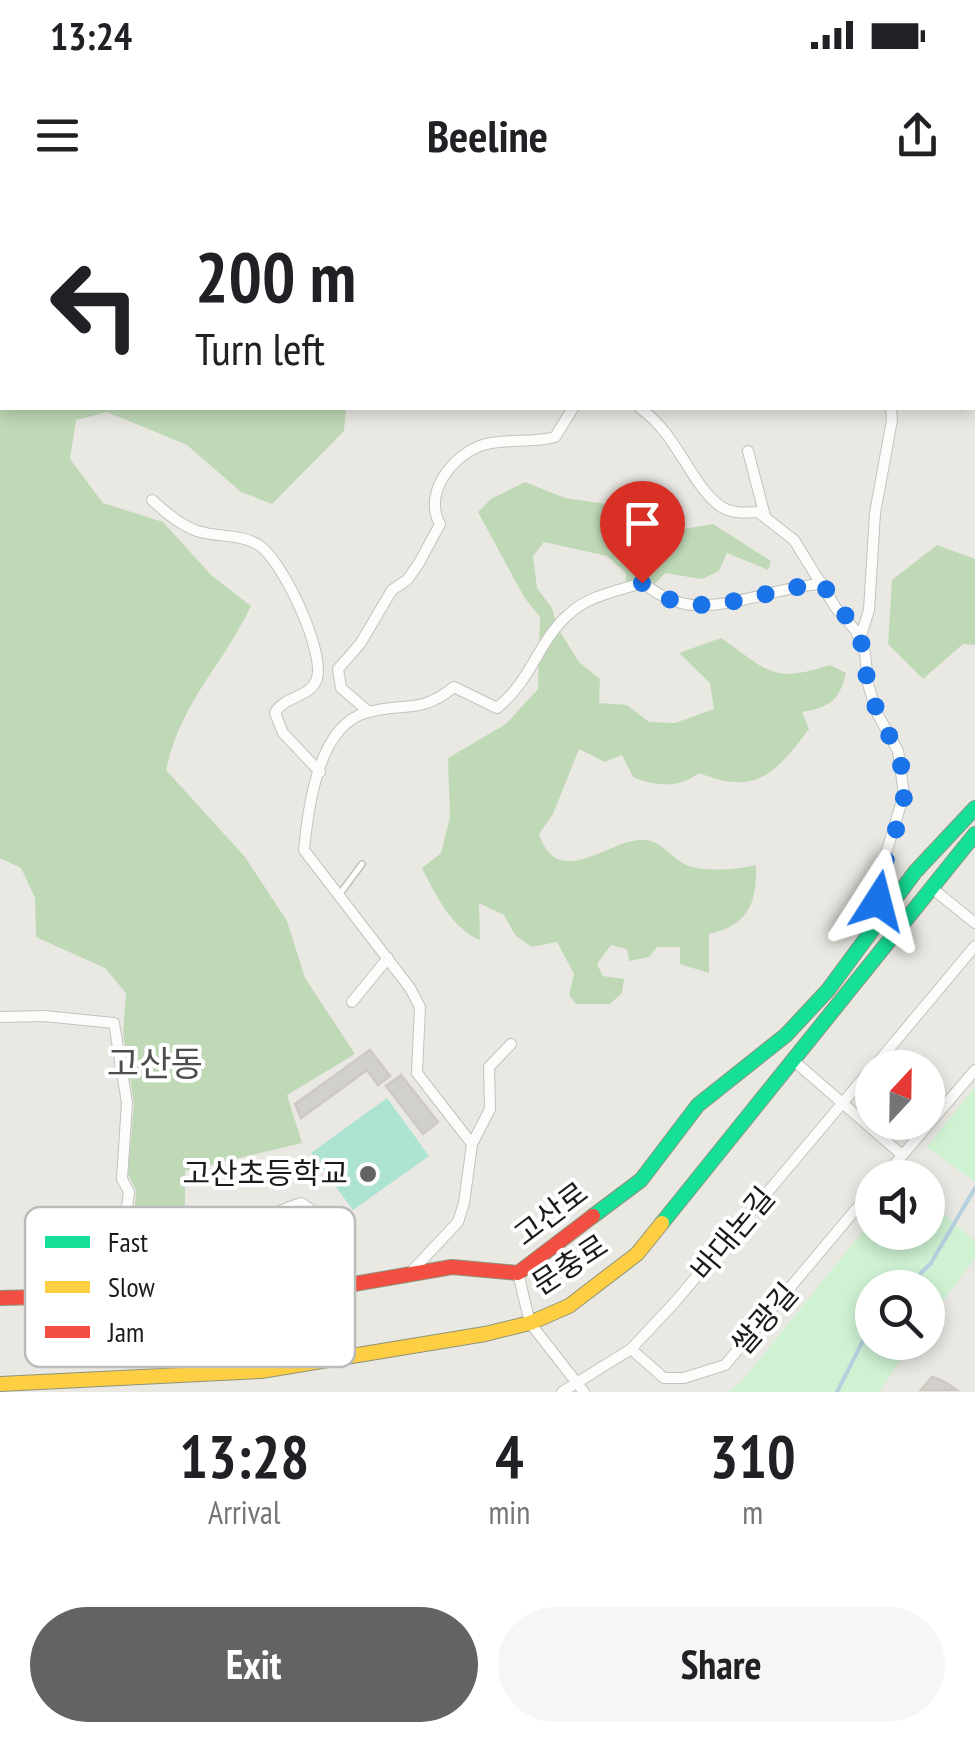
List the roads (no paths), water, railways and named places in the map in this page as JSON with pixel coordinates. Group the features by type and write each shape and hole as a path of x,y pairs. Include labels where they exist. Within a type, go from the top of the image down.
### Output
{"street":[{"path":"369,712 341,688 338,668 360,644 392,590 419,563 440,524 433,510 435,490 467,452 490,442 555,438 571,410"},
{"path":"643,410 658,420 719,505 739,514 758,512 794,540 860,640 877,712 898,752 904,794 878,880 877,923"},
{"path":"860,640 869,610 875,513 892,420 890,410"},
{"path":"748,450 764,516"},
{"path":"152,500 196,530 255,542 271,554 316,647 319,668 316,682 308,691 280,703 275,714 282,733 320,772"},
{"path":"472,1144 417,1072 420,1007 388,958 304,850 309,808 325,749 340,728 369,712 436,702 454,687 497,708 517,692 559,623 587,601 642,583 671,601 697,603 738,602 779,589 823,584"},
{"name":"고산로","path":"355,1284 452,1267 518,1273 641,1180 698,1105 786,1035 818,1001 915,872 975,808"},
{"name":"문충로","path":"355,1355 485,1334 530,1322 569,1306 637,1254 975,834"},
{"path":"932,889 975,923"},
{"name":"바대논길","path":"888,1050 975,946"},
{"path":"352,1002 388,958"},
{"path":"0,1017 44,1016 114,1024 127,1103 122,1179 128,1192 126,1207"},
{"path":"409,1274 458,1222 472,1144 490,1109 489,1067 512,1044"},
{"path":"794,1061 902,1155"},
{"path":"898,1160 975,1070"},
{"name":"바대논길","path":"562,1392 581,1388 632,1348 855,1089"},
{"name":"쌀광길","path":"632,1348 664,1378 684,1378 725,1365 855,1210"},
{"path":"518,1273 530,1322 581,1388"},
{"name":"고산로","path":"0,1298 25,1297"},
{"name":"문충로","path":"0,1384 18,1388 285,1367"}],"lane":[{"path":"339,895 362,864"}],"waterway":[{"path":"924,1270 975,1188"},
{"path":"837,1392 855,1357"}],"place":[{"name":"고산초등학교","path":"368,1174"}],"district":[{"name":"고산동","path":"155,1064"}]}
